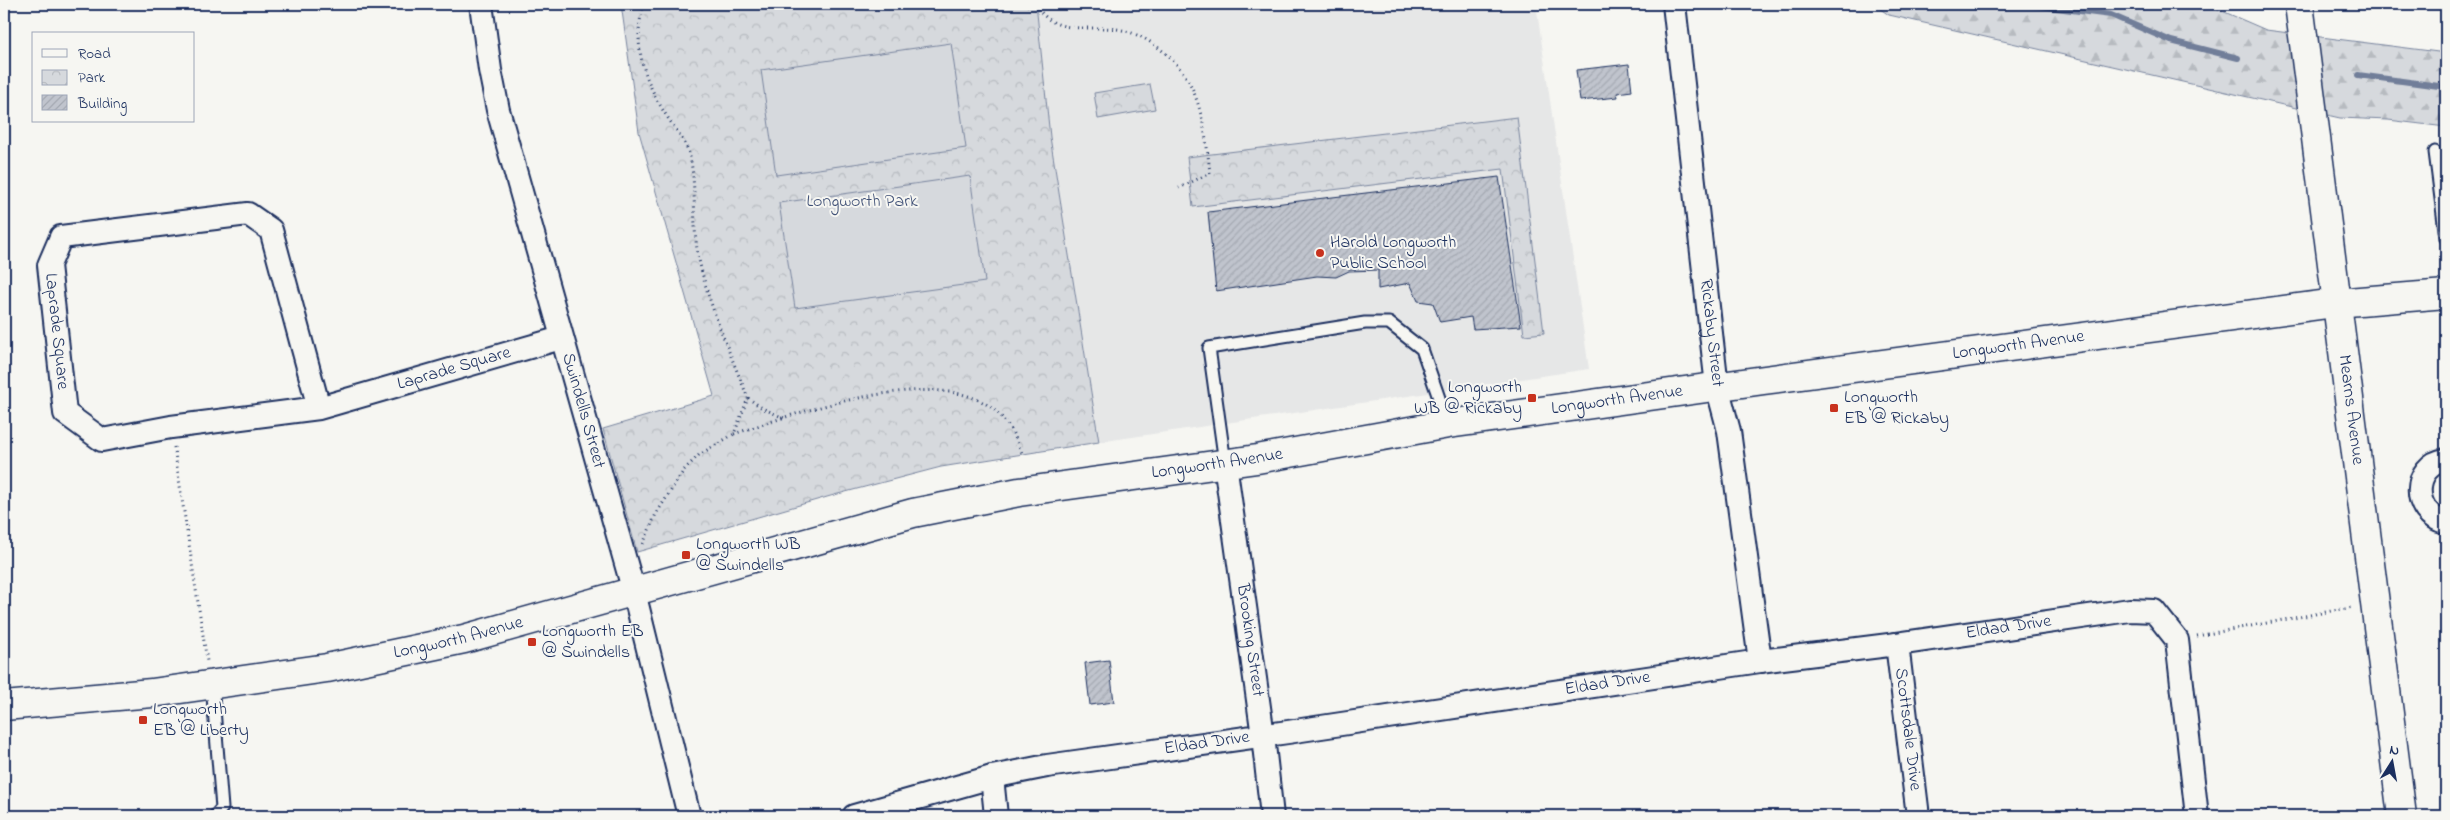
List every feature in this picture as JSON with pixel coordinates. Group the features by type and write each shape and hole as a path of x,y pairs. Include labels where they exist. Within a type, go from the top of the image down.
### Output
{"street":[{"name":"Swindells Street","path":"481,4 490,70 498,110 634,592 689,816"},
{"name":"Rickaby Street","path":"1674,4 1717,386 1730,431 1760,661"},
{"name":"Mearns Avenue","path":"2299,4 2333,272 2335,303 2376,605 2402,816"},
{"name":"Laprade Square","path":"319,408 270,230 248,214 60,236 49,265 66,412 102,440 171,427 319,408 561,338"},
{"name":"Longworth Avenue","path":"4,706 152,693 327,668 464,639 913,513 1019,492 1225,464 1448,424 1717,386 2335,303 2446,294"},
{"path":"2446,460 2438,461 2428,469 2422,479 2419,493 2421,504 2428,514 2446,522"},
{"name":"Brooking Street","path":"1225,464 1263,736 1272,816"},
{"name":"Eldad Drive","path":"854,816 992,777 1048,766 1263,736 1760,661 1897,644 2130,610 2154,611 2177,640"},
{"path":"2177,640 2197,816"},
{"name":"Scottsdale Drive","path":"1897,644 1918,816"},
{"path":"992,777 996,816"}],"lane":[{"path":"2435,152 2443,186 2446,238"},
{"path":"1225,464 1209,348 1365,323 1389,323 1422,349 1448,424"},
{"path":"212,684 222,808 215,816"}],"path":[{"path":"644,4 638,40 646,79 652,94 690,155 694,188 695,233 705,284 748,398 762,408 785,418"},
{"path":"1036,4 1045,17 1057,24 1124,30 1144,38 1162,50 1181,70 1193,89 1203,124 1210,173 1179,188"},
{"path":"641,551 656,514 684,470 699,455 734,434 865,395 907,391 954,394 974,399 989,406 1012,430 1023,456"},
{"path":"734,434 748,398"},
{"path":"171,427 212,684"},
{"path":"2177,640 2344,608 2376,605"}],"shaded area":[{"name":"Harold Longworth Public School","path":"1036,4 1536,4 1589,369 1099,442 1050,137"}],"green space":[{"name":"Longworth Park","path":"621,4 1036,4 1050,137 1099,442 941,467 834,495 637,552 603,429 714,396 639,132"},
{"path":"1873,4 2206,4 2266,30 2446,53 2446,127 2388,120 2340,118 1889,15"},
{"path":"951,43 966,148 776,175 761,70"},
{"path":"1150,84 1155,109 1098,119 1094,93"},
{"path":"1517,117 1544,333 1524,335 1503,169 1193,207 1187,157"},
{"path":"970,176 985,282 795,308 779,203"}],"building":[{"path":"1629,64 1632,91 1617,93 1618,97 1580,101 1576,70"},
{"path":"1499,177 1521,326 1473,329 1471,317 1440,322 1433,303 1418,301 1410,283 1378,289 1378,270 1349,271 1336,277 1317,276 1216,291 1208,212"},
{"path":"1109,660 1114,702 1090,705 1085,663"}],"waterway":[{"path":"2024,4 2111,15 2171,41 2238,58"},
{"path":"2358,75 2446,87"}],"place":[{"name":"Harold Longworth Public School","path":"1320,253"},
{"name":"Longworth WB @ Rickaby","path":"1532,398"},
{"name":"Longworth EB @ Rickaby","path":"1834,408"},
{"name":"Longworth WB @ Swindells","path":"686,555"},
{"name":"Longworth EB @ Swindells","path":"532,642"},
{"name":"Longworth EB @ Liberty","path":"143,720"}]}
